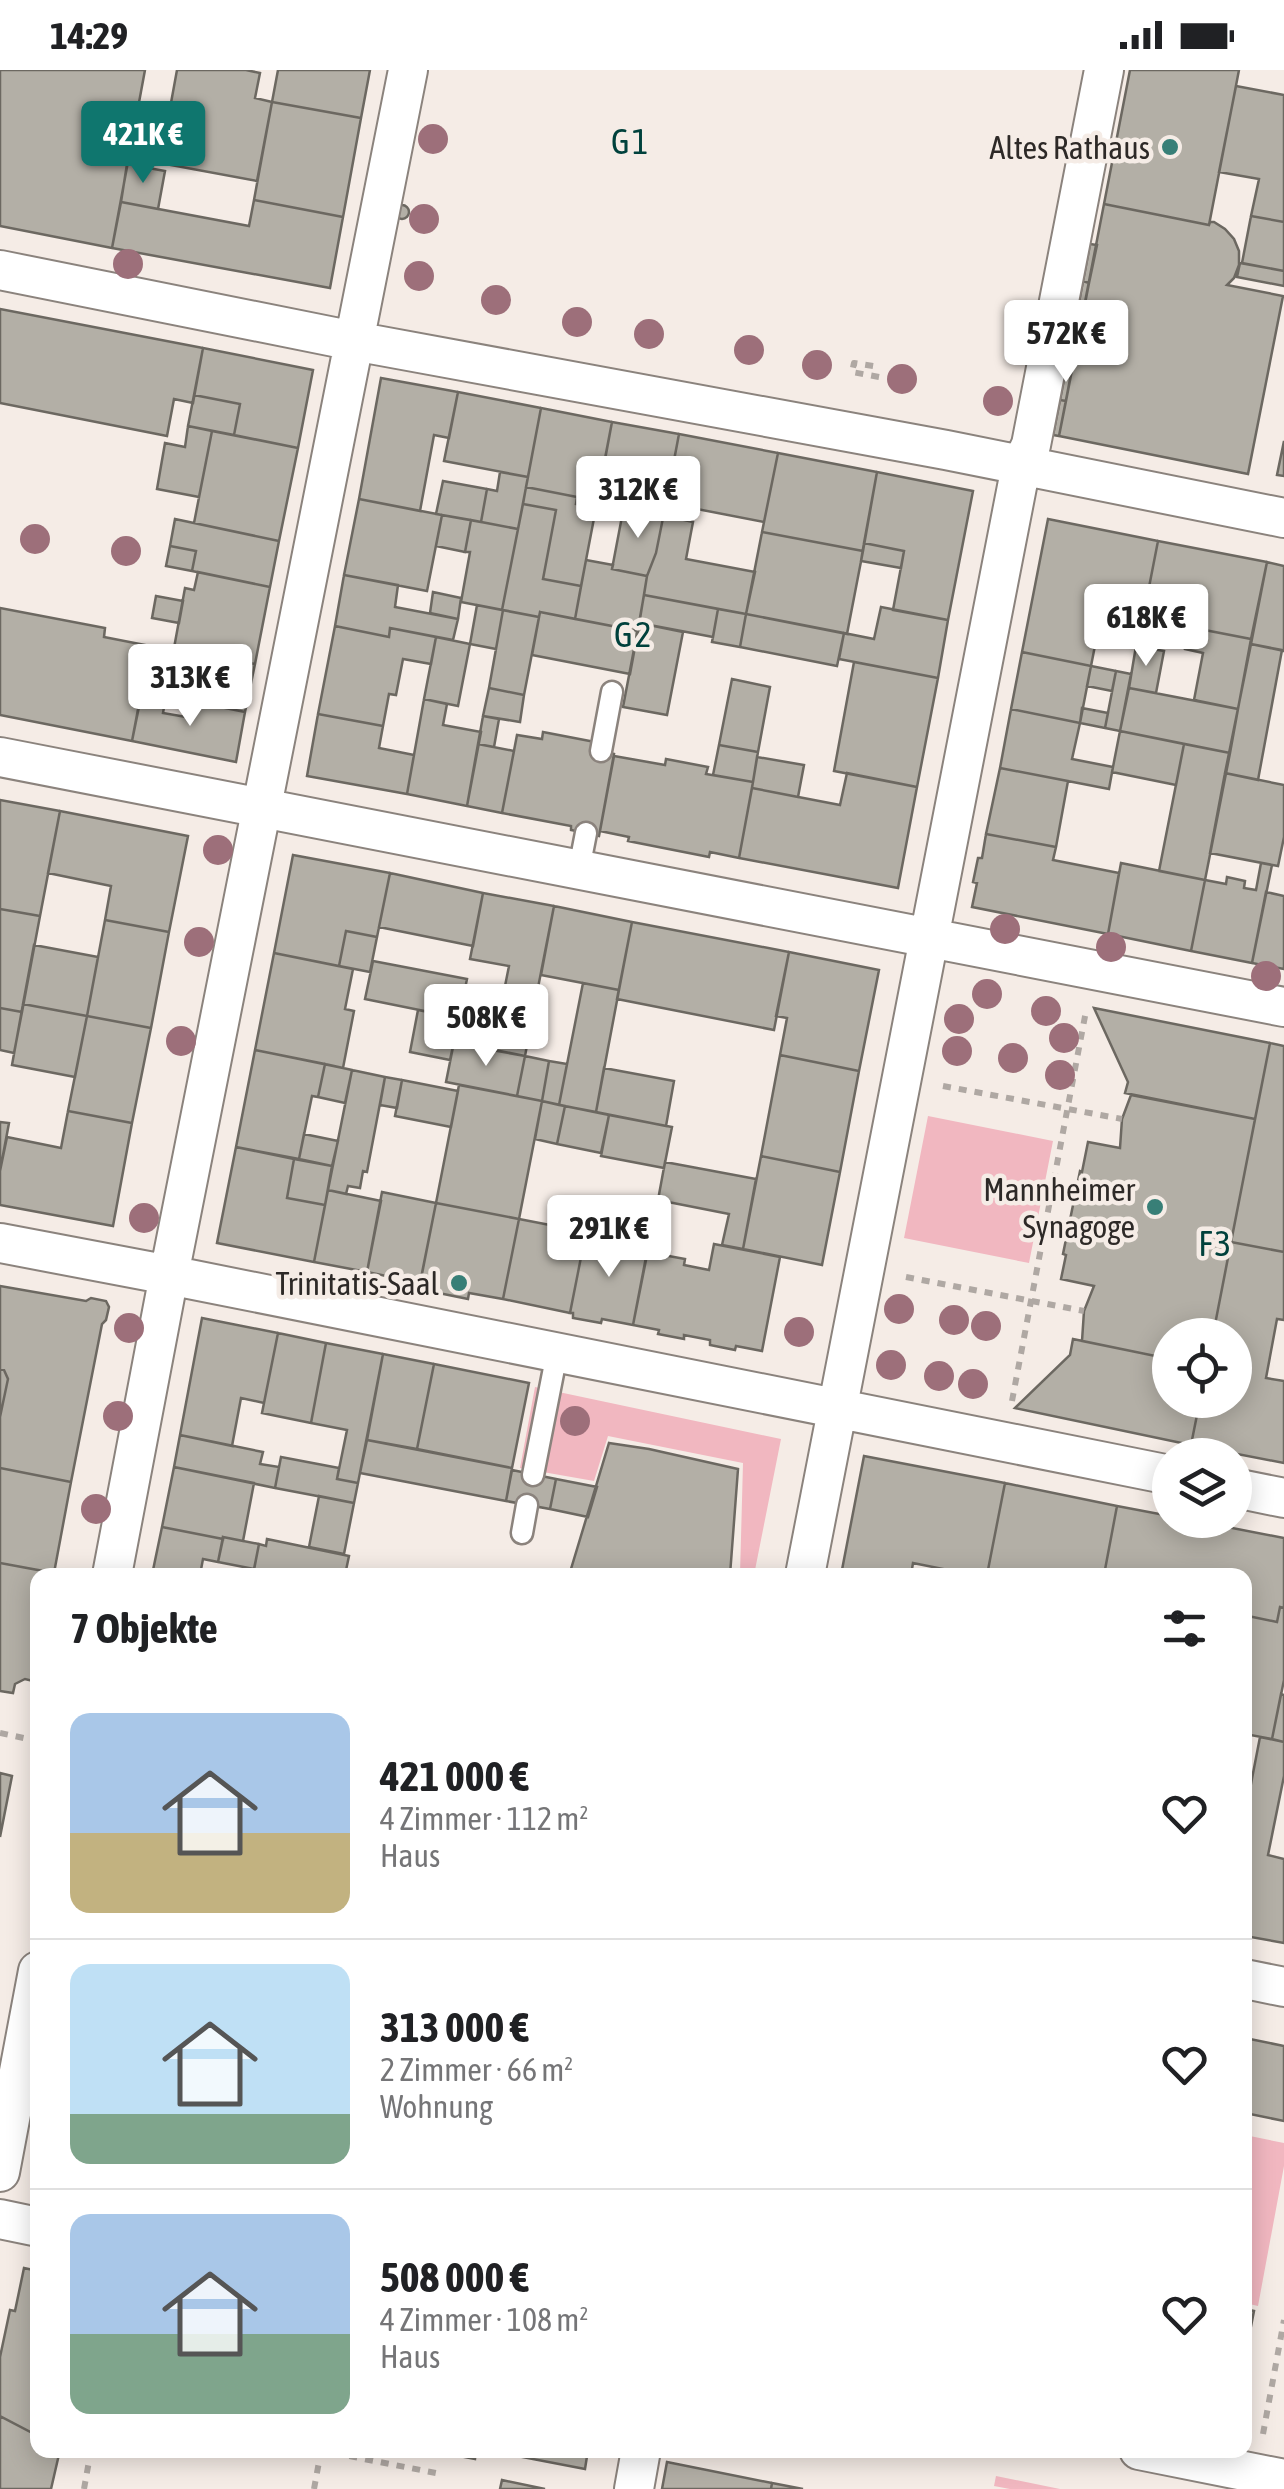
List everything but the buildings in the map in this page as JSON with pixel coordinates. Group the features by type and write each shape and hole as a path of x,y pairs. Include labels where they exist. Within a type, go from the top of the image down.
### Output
{"street":[{"path":"113,1568 408,70"},
{"path":"807,1568 1021,466 1031,445 1104,70"},
{"path":"0,270 1284,518"},
{"path":"0,757 262,808 582,851 929,938 1284,1007"},
{"path":"0,1243 1152,1471"},
{"path":"1252,1491 1284,1498"},
{"path":"1252,1980 1284,1987"},
{"path":"0,2172 30,2013"},
{"path":"0,2220 30,2226"},
{"path":"634,2489 640,2458"},
{"path":"1179,2458 1270,2476"}],"lane":[{"path":"601,751 612,692"},
{"path":"534,1475 557,1353"},
{"path":"522,1534 527,1505"}],"path":[{"path":"878,377 852,372 854,363 880,367"},
{"path":"1004,1442 1094,972"},
{"path":"902,1079 1122,1119"},
{"path":"865,1270 1084,1311"},
{"path":"0,1733 30,1739"},
{"path":"1270,2476 1284,2320"},
{"path":"84,2489 90,2458"},
{"path":"314,2489 319,2458"},
{"path":"360,2458 441,2474"}],"shaded area":[{"path":"928,1116 1053,1141 1029,1263 904,1238"},
{"path":"535,1387 781,1439 755,1568 740,1568 743,1463 608,1436 594,1481 520,1468"},
{"path":"1252,2136 1284,2143 1284,2166 1258,2306 1252,2305"},
{"path":"996,2476 1060,2489 994,2486"}],"place":[{"name":"Altes Rathaus","path":"1170,147"},
{"name":"Mannheimer Synagoge","path":"1155,1207"},
{"name":"Trinitatis-Saal","path":"459,1283"}],"district":[{"name":"G1","path":"631,141"},
{"name":"G2","path":"634,634"},
{"name":"F3","path":"1216,1243"}]}
